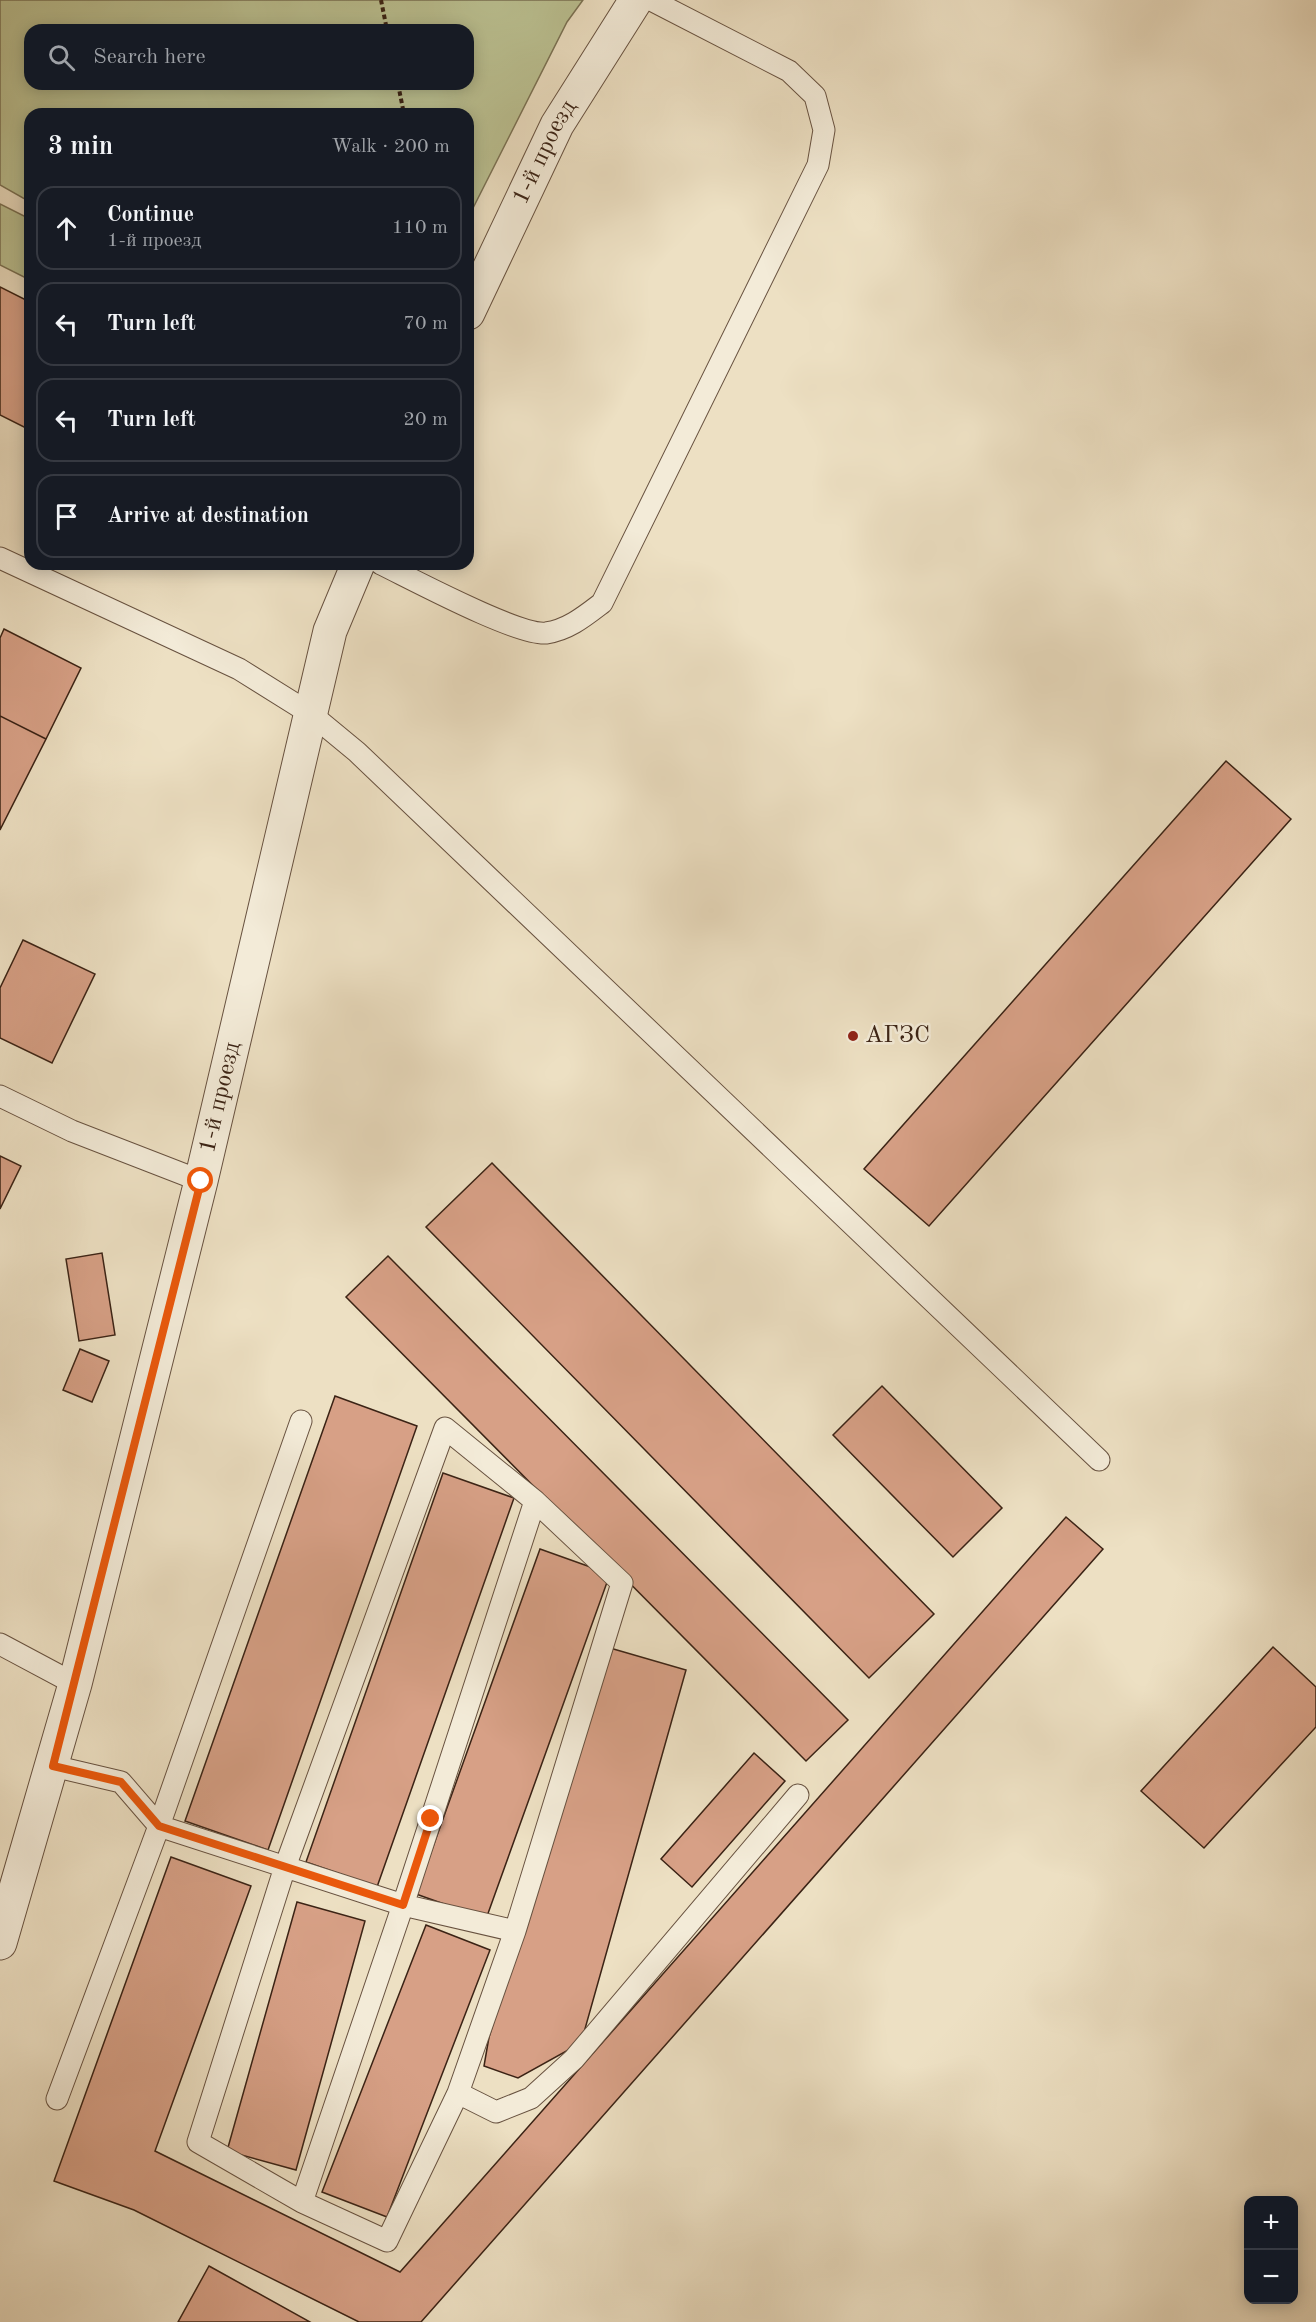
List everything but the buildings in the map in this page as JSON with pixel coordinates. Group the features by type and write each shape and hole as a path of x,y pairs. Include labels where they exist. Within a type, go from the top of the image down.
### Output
{"street":[{"name":"1-й проезд","path":"474,300 557,125 636,0"},
{"name":"1-й проезд","path":"0,1943 75,1684 201,1181 330,631 355,570"}],"lane":[{"path":"394,570 511,626 544,633 574,624 602,603 818,165 824,130 815,96 789,71 651,0"},
{"path":"0,558 24,569"},
{"path":"26,570 239,669 310,714 357,752 1099,1460"},
{"path":"0,1096 72,1131 201,1181"},
{"path":"57,2099 159,1826 301,1421"},
{"path":"446,1428 535,1501 622,1583 515,1931 458,2093 387,2241 302,2202 198,2142 285,1867 446,1428"},
{"path":"302,2202 403,1905 535,1501"},
{"path":"0,1644 75,1684"},
{"path":"53,1766 121,1782 159,1826 403,1905 515,1931"},
{"path":"458,2093 496,2112 531,2098 574,2059 798,1796"}],"path":[{"path":"381,0 386,24"},
{"path":"399,90 403,108"}],"green space":[{"path":"0,0 583,0 567,22 474,206 474,108 24,108 24,199 0,185"},
{"path":"0,204 24,216 24,277 0,265"}],"place":[{"name":"АГЗС","path":"853,1036"}],"route":[{"path":"201,1181 53,1766 121,1782 159,1826 403,1905 431,1819"}]}
